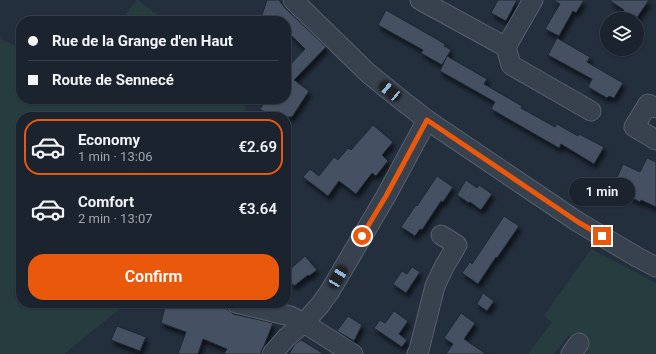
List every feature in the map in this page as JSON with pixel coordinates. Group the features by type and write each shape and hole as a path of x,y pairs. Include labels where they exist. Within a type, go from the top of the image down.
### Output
{"street":[{"path":"293,0 369,74 427,120 578,222 656,267"},
{"path":"420,0 506,47"},
{"path":"533,0 506,47 511,65 591,111"},
{"path":"656,108 648,104 634,127 656,140"},
{"path":"272,354 320,305 330,291 386,196 427,120"},
{"path":"417,354 436,286 456,245 441,235"},
{"path":"257,308 290,316 304,322 353,354"}],"green space":[{"path":"138,0 159,16 124,16"},
{"path":"0,39 16,46 16,104 244,104 245,112 16,112 16,308 121,308 64,354 0,354"},
{"path":"591,249 656,283 656,354 579,354 585,346 569,335 554,354 528,354 552,322 544,316"}],"building":[{"path":"267,0 279,0 285,8 326,47 294,80 309,91 292,117 291,112 264,112 260,109 264,104 291,104 291,64 305,49 291,35 291,16 262,16"},
{"path":"498,0 517,0 506,21 491,13"},
{"path":"553,0 584,0 576,13 573,11 559,36 545,29 560,4"},
{"path":"609,0 649,0 641,12 623,12 624,10"},
{"path":"386,10 445,44 444,46 451,50 442,65 421,53 423,50 378,25"},
{"path":"557,38 590,57 587,62 623,83 614,98 609,96 607,98 588,87 592,79 548,55"},
{"path":"447,56 487,79 484,84 522,106 521,108 555,127 557,124 578,136 579,134 604,147 594,164 561,144 559,148 491,109 495,102 440,71"},
{"path":"373,125 393,142 382,155 388,161 376,176 372,173 356,194 339,181 328,196 303,177 310,169 319,176 334,157 338,160 348,148 351,150"},
{"path":"647,158 656,162 656,207 641,200 640,202 627,195 631,187 616,180 623,164 640,172"},
{"path":"437,176 453,187 443,202 441,201 422,230 420,229 415,236 401,227"},
{"path":"466,180 477,188 479,185 492,194 481,210 457,195"},
{"path":"504,216 519,226 478,284 462,273 470,262 472,264"},
{"path":"305,256 317,270 294,286 291,283 291,269"},
{"path":"412,267 420,272 406,293 393,284 402,271 407,274"},
{"path":"483,293 494,301 487,311 477,304"},
{"path":"165,308 224,308 233,314 273,323 261,354 224,354 227,349 203,339 198,354 178,354 186,332 161,323"},
{"path":"394,311 408,321 399,334 407,340 402,347 374,328 380,320 385,323"},
{"path":"461,313 475,323 464,339 486,354 446,354 453,344 444,338"},
{"path":"348,316 362,325 354,341 337,331"},
{"path":"117,326 146,337 140,351 111,340"},
{"path":"301,340 324,354 289,354 295,344"}],"route":[{"path":"362,236 386,196 427,120 578,222 602,236"}]}
